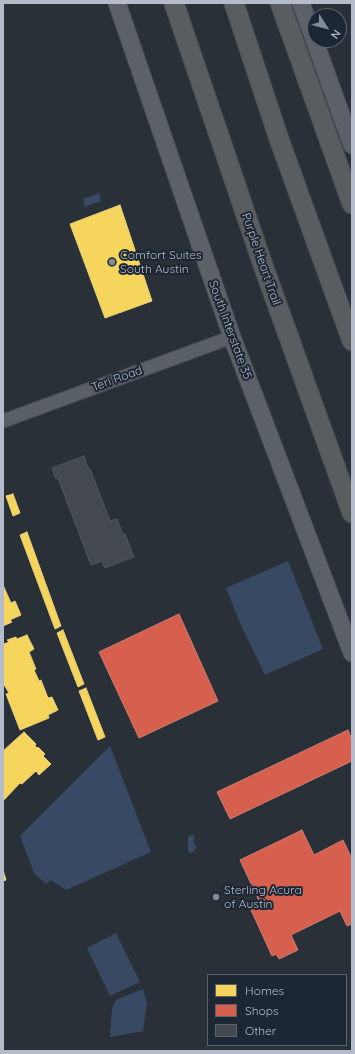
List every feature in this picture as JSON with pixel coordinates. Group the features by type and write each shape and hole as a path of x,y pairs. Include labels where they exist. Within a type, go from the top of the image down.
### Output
{"highway":[{"name":"Purple Heart Trail","path":"174,3 269,282 352,513"},
{"path":"234,3 280,139 352,341"},
{"path":"280,3 352,204"}],"main road":[{"name":"South Interstate 35","path":"117,3 232,337 352,653"},
{"path":"301,3 352,145"}],"street":[{"name":"Teri Road","path":"3,421 232,337"}],"water":[{"path":"99,193 101,201 85,207 83,199"},
{"path":"288,561 323,649 265,675 240,623 226,588"},
{"path":"110,746 151,852 66,890 51,880 46,884 34,873 20,836"},
{"path":"194,835 194,844 197,847 192,853 188,852 188,836"},
{"path":"116,933 140,982 110,996 87,948"},
{"path":"143,989 147,1003 143,1031 110,1037 112,1008 116,1000"}],"building: Homes":[{"name":"Comfort Suites South Austin","path":"120,205 152,301 105,318 70,224"},
{"path":"13,494 20,513 13,516 6,496"},
{"path":"27,532 61,626 55,629 20,535"},
{"path":"3,585 11,603 15,601 21,615 10,620 12,622 3,626"},
{"path":"63,630 84,684 78,687 57,633"},
{"path":"27,635 34,649 29,652 36,669 34,670 39,681 41,680 48,698 52,697 58,710 48,715 49,718 20,730 6,694 9,693 3,683 3,642 4,644 9,642 7,640 16,637 17,639"},
{"path":"86,688 105,737 98,740 79,691"},
{"path":"24,732 36,744 35,746 45,754 43,756 51,764 39,775 36,771 22,784 20,783 3,801 3,751"},
{"path":"3,870 6,880 3,881"}],"building: Shops":[{"path":"179,614 218,701 139,738 99,652"},
{"path":"348,730 352,740 352,761 230,819 217,792"},
{"path":"302,830 314,855 343,840 352,859 352,924 347,926 340,911 291,935 298,950 279,959 276,954 272,956 251,910 261,905 240,860"}],"building: Other":[{"path":"84,456 110,521 117,519 134,557 105,568 102,561 91,565 58,478 56,479 52,468"}],"place":[{"name":"Comfort Suites South Austin","path":"112,262"},
{"name":"Sterling Acura of Austin","path":"216,897"}]}
